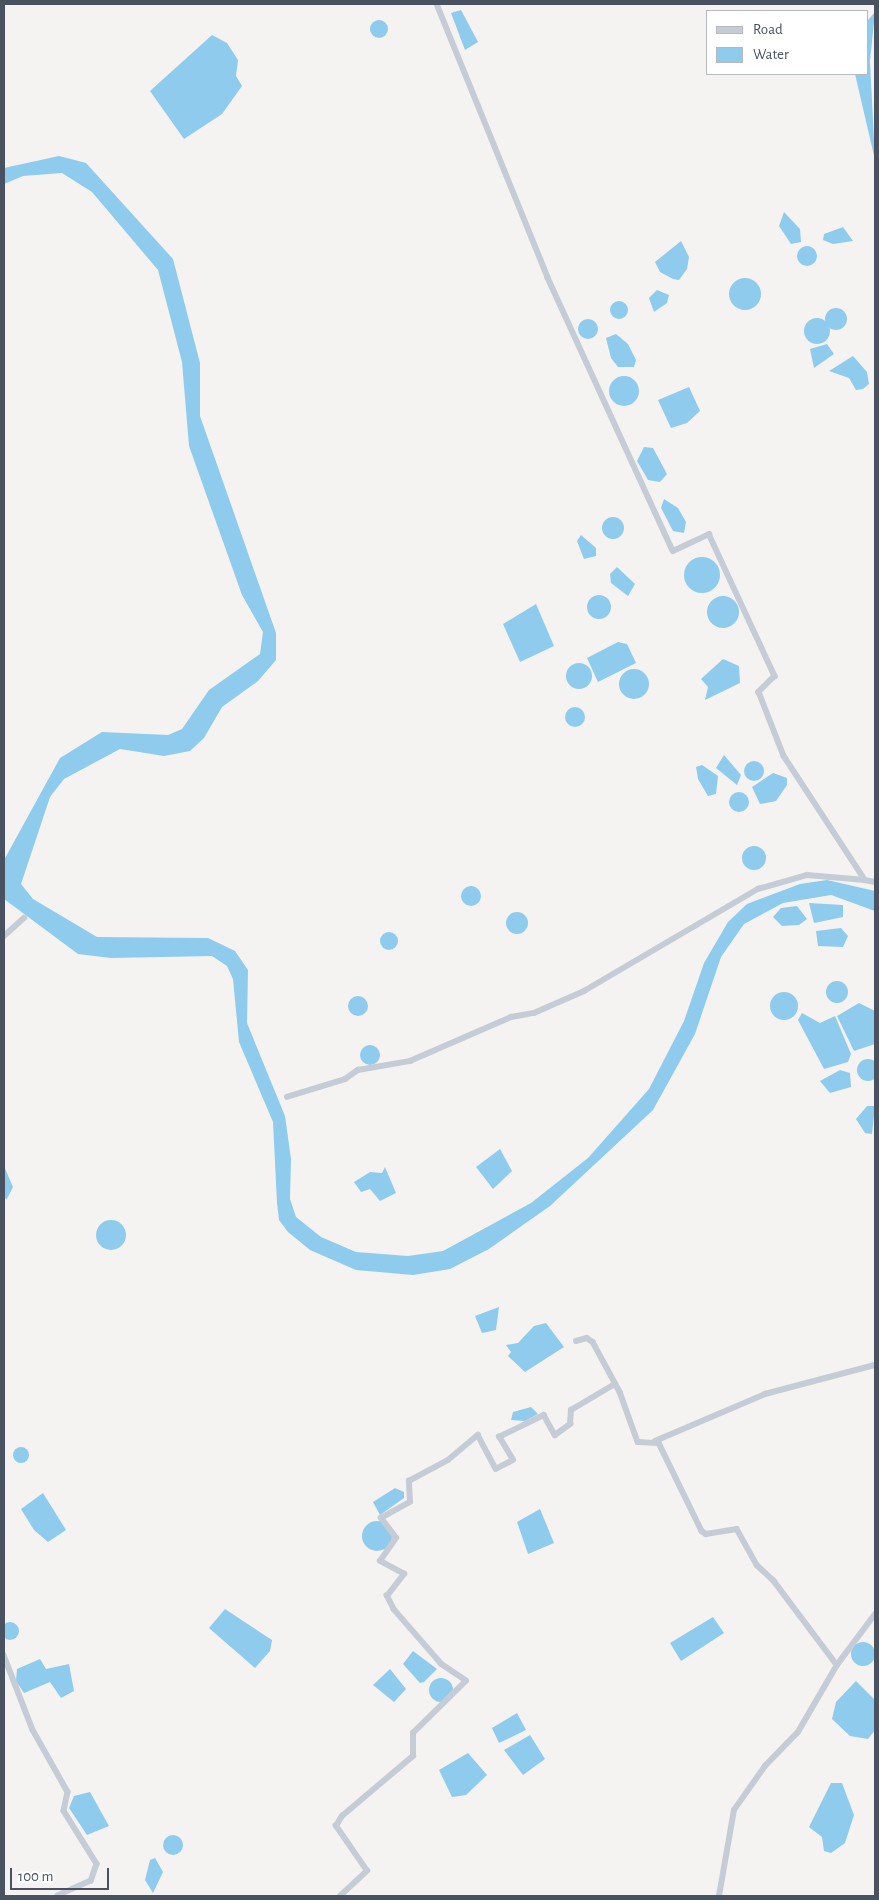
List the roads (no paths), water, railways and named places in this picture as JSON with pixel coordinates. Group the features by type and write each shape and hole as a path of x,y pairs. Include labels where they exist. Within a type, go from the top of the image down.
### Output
{"street":[{"path":"437,4 548,278 673,551 709,534 775,676 759,692 784,756 866,880"},
{"path":"287,1097 345,1079 358,1070 410,1061 511,1017 534,1013 584,991 758,888 806,875 875,882"},
{"path":"4,936 24,918"},
{"path":"576,1341 587,1338 593,1342 615,1384 638,1442 655,1440 765,1394 875,1365"},
{"path":"340,1896 367,1871 336,1826 342,1816 413,1756 413,1733 466,1681 441,1664 394,1610 387,1596 404,1574 380,1561 396,1538 381,1518 410,1502 409,1481 448,1460 478,1435 496,1469 513,1460 499,1437 544,1415 555,1435 570,1424 571,1410 615,1384"},
{"path":"655,1440 702,1531 706,1534 737,1529 757,1565 774,1581 837,1665"},
{"path":"719,1896 734,1810 765,1766 798,1732 837,1665 875,1614"},
{"path":"4,1655 33,1730 68,1792 64,1811 97,1864 91,1881 58,1896"}],"water":[{"path":"461,10 478,42 465,50 451,13"},
{"path":"875,12 870,61 875,160 855,75 869,75 869,19"},
{"path":"379,20 385,23 388,29 385,35 379,38 373,35 370,29 373,23"},
{"path":"212,35 227,43 238,60 236,76 242,86 222,114 184,139 150,91"},
{"path":"59,156 86,163 173,259 200,363 200,416 276,633 276,660 258,681 222,707 204,738 190,751 164,756 120,749 64,779 50,797 21,884 33,899 97,937 208,938 235,951 248,970 247,1023 285,1116 291,1159 290,1199 296,1217 321,1237 356,1252 408,1256 443,1251 531,1203 588,1158 649,1089 684,1021 704,963 728,922 747,904 800,884 827,880 875,891 875,911 831,895 783,903 744,924 721,957 695,1034 653,1110 550,1206 489,1249 450,1269 413,1275 356,1270 310,1250 288,1232 279,1220 273,1122 239,1042 233,979 227,966 212,956 111,958 78,954 4,899 4,860 60,758 102,732 168,735 182,729 209,690 260,654 263,632 242,595 189,446 182,362 158,270 92,192 62,173 23,176 4,184 4,168"},
{"path":"784,212 800,229 801,242 791,244 779,226"},
{"path":"843,227 853,241 833,244 823,240 824,234"},
{"path":"681,241 689,257 687,269 679,280 660,272 655,262"},
{"path":"803,246 811,246 817,252 817,260 811,266 803,266 797,260 797,252"},
{"path":"745,278 756,283 761,294 756,305 745,310 734,305 729,294 734,283"},
{"path":"657,290 669,295 667,303 654,312 649,298"},
{"path":"619,301 625,304 628,310 625,316 619,319 613,316 610,310 613,304"},
{"path":"836,308 844,311 847,319 844,327 836,330 828,327 825,319 828,311"},
{"path":"817,318 826,322 830,331 826,340 817,344 808,340 804,331 808,322"},
{"path":"588,319 595,322 598,329 595,336 588,339 581,336 578,329 581,322"},
{"path":"616,334 628,344 636,360 634,367 618,367 611,358 606,338"},
{"path":"827,344 834,354 814,368 810,349"},
{"path":"853,356 867,372 869,384 863,389 856,390 849,378 829,371"},
{"path":"624,376 635,380 639,391 635,402 624,406 613,402 609,391 613,380"},
{"path":"689,387 700,411 687,423 671,428 658,400"},
{"path":"644,447 653,448 667,474 660,482 648,480 637,461"},
{"path":"664,499 678,508 686,522 684,533 673,531 661,508"},
{"path":"613,517 623,524 624,528 617,538 613,539 603,532 602,528 609,518"},
{"path":"581,535 596,548 596,556 584,559 577,541"},
{"path":"702,557 709,558 715,562 719,568 719,582 715,588 709,592 702,593 695,592 689,588 685,582 684,575 685,568 689,562 695,558"},
{"path":"617,567 635,584 628,596 611,583 610,574"},
{"path":"599,595 604,596 610,602 610,612 604,618 599,619 594,618 588,612 587,607 588,602 594,596"},
{"path":"723,596 734,601 739,612 734,623 723,628 712,623 707,612 712,601"},
{"path":"536,604 554,646 520,662 503,624"},
{"path":"618,642 627,644 636,663 598,682 587,658"},
{"path":"723,659 739,666 740,683 705,700 708,687 701,679"},
{"path":"579,663 588,667 592,676 588,685 579,689 570,685 566,676 570,667"},
{"path":"634,669 645,673 649,684 645,695 634,699 623,695 619,684 623,673"},
{"path":"575,707 582,710 585,717 582,724 575,727 568,724 565,717 568,710"},
{"path":"724,755 741,775 737,785 716,768"},
{"path":"754,761 761,764 764,771 761,778 754,781 747,778 744,771 747,764"},
{"path":"702,765 718,776 716,794 708,796 698,779 696,767"},
{"path":"773,773 787,778 787,785 776,801 760,804 752,787"},
{"path":"739,792 746,795 749,802 746,809 739,812 732,809 729,802 732,795"},
{"path":"749,846 759,846 766,853 766,863 759,870 749,870 742,863 742,853"},
{"path":"471,886 478,889 481,896 478,903 471,906 464,903 461,896 464,889"},
{"path":"809,903 843,905 843,917 814,923"},
{"path":"797,906 807,919 799,925 782,926 773,917 781,908"},
{"path":"513,912 521,912 528,919 528,927 521,934 513,934 506,927 506,919"},
{"path":"841,928 848,936 843,947 818,946 816,931"},
{"path":"389,932 395,935 398,941 395,947 389,950 383,947 380,941 383,935"},
{"path":"837,981 845,984 848,992 845,1000 837,1003 829,1000 826,992 829,984"},
{"path":"784,992 794,996 798,1006 794,1016 784,1020 774,1016 770,1006 774,996"},
{"path":"358,996 365,999 368,1006 365,1013 358,1016 351,1013 348,1006 351,999"},
{"path":"859,1003 875,1011 875,1044 854,1051 837,1016"},
{"path":"802,1013 820,1023 835,1016 851,1054 848,1062 824,1069 798,1020"},
{"path":"370,1045 377,1048 380,1055 377,1062 370,1065 363,1062 360,1055 363,1048"},
{"path":"868,1059 876,1062 879,1070 876,1078 868,1081 860,1078 857,1070 860,1062"},
{"path":"840,1070 850,1073 851,1087 830,1093 820,1081"},
{"path":"867,1106 875,1106 872,1134 865,1133 856,1119"},
{"path":"500,1149 512,1171 493,1189 476,1167"},
{"path":"4,1166 13,1187 7,1199 4,1198"},
{"path":"385,1167 396,1193 380,1201 370,1189 361,1192 354,1182 370,1172 382,1173"},
{"path":"111,1220 117,1221 125,1229 125,1241 117,1249 111,1250 105,1249 97,1241 96,1235 97,1229 105,1221"},
{"path":"499,1307 496,1330 482,1333 475,1316"},
{"path":"546,1323 564,1347 525,1372 508,1356 511,1352 506,1345 518,1343 534,1326"},
{"path":"531,1407 538,1414 525,1421 511,1420 513,1412"},
{"path":"18,1447 24,1447 29,1452 27,1461 18,1463 13,1458 13,1452"},
{"path":"395,1488 404,1492 404,1498 380,1515 373,1502"},
{"path":"43,1493 66,1530 48,1542 34,1530 21,1509"},
{"path":"540,1509 554,1543 528,1554 517,1522"},
{"path":"377,1521 383,1522 391,1530 391,1542 383,1550 377,1551 371,1550 363,1542 362,1536 363,1530 371,1522"},
{"path":"225,1609 272,1640 270,1651 255,1668 209,1628"},
{"path":"713,1617 724,1633 681,1661 670,1643"},
{"path":"10,1622 16,1625 19,1631 16,1637 10,1640 4,1637 1,1631 4,1625"},
{"path":"863,1642 872,1645 875,1654 872,1663 863,1666 854,1663 851,1654 854,1645"},
{"path":"413,1651 437,1669 424,1682 420,1683 403,1664"},
{"path":"40,1659 46,1669 69,1664 74,1691 61,1698 50,1682 24,1693 16,1681 17,1669"},
{"path":"390,1669 406,1689 394,1702 373,1685"},
{"path":"441,1678 446,1679 452,1685 452,1695 446,1701 441,1702 436,1701 430,1695 429,1690 430,1685 436,1679"},
{"path":"856,1681 875,1700 875,1730 868,1739 850,1736 832,1719 836,1702"},
{"path":"517,1713 526,1730 499,1743 492,1728"},
{"path":"530,1735 545,1759 523,1775 504,1750"},
{"path":"468,1753 487,1775 466,1795 452,1797 439,1770"},
{"path":"831,1783 842,1783 854,1815 845,1843 831,1853 824,1851 822,1837 809,1827"},
{"path":"90,1792 109,1826 87,1835 69,1808 74,1796"},
{"path":"169,1835 177,1835 183,1841 183,1849 177,1855 169,1855 163,1849 163,1841"},
{"path":"155,1858 163,1872 153,1893 145,1880 150,1860"}]}
